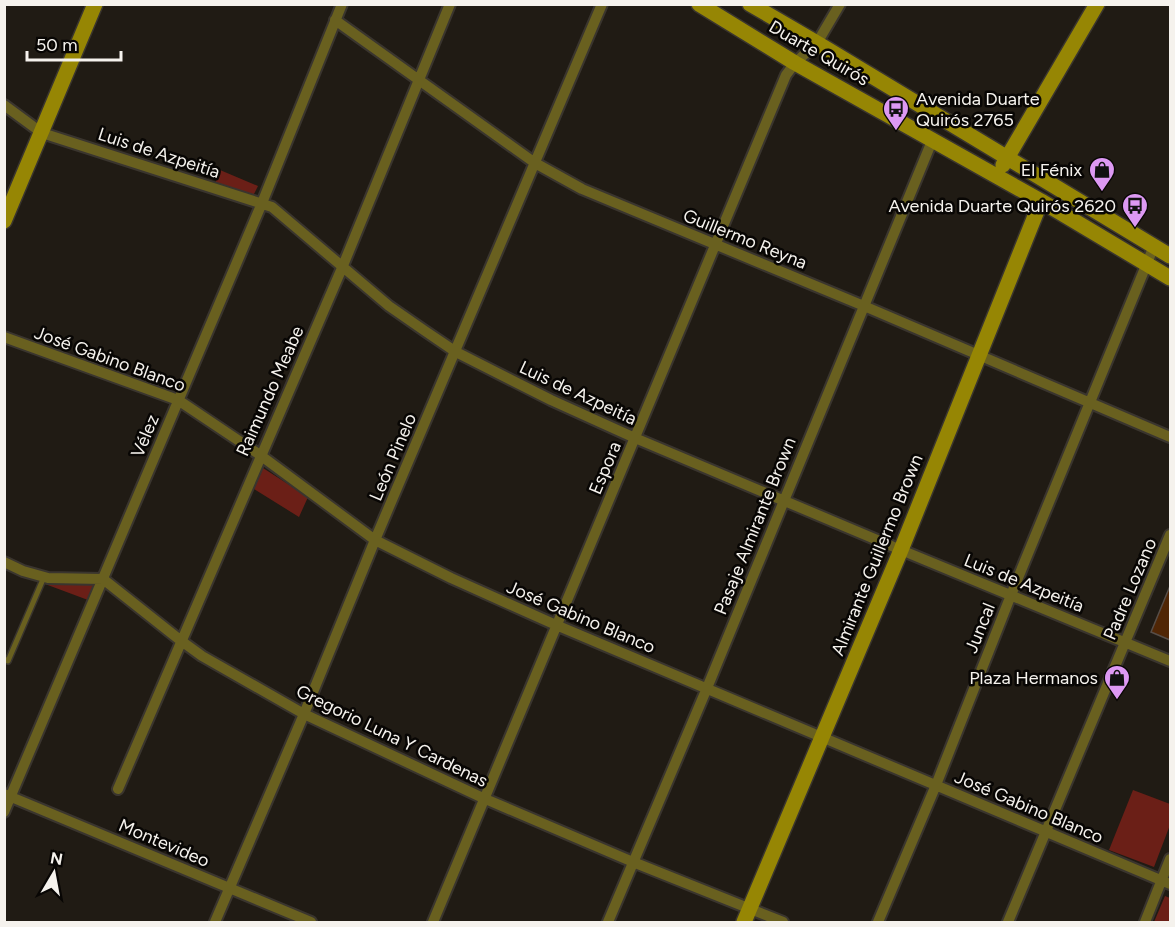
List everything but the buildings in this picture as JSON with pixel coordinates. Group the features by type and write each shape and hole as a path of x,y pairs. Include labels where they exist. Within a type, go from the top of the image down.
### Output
{"main road":[{"path":"4,220 95,4"},
{"name":"Duarte Quirós","path":"699,4 795,63 1041,201 1170,278"},
{"name":"Duarte Quirós","path":"750,4 1170,256"},
{"path":"996,176 1097,4"},
{"name":"Almirante Guillermo Brown","path":"747,916 900,550 1041,201"}],"street":[{"name":"Vélez","path":"4,812 8,796 103,579 262,203 342,4"},
{"name":"Raimundo Meabe","path":"117,789 342,268 450,4"},
{"name":"León Pinelo","path":"215,922 602,4"},
{"name":"Espora","path":"433,922 786,75 795,63 817,43 840,4"},
{"name":"Guillermo Reyna","path":"335,20 535,163 609,201 864,306 1170,437"},
{"name":"Luis de Azpeitía","path":"4,105 42,133 262,203 277,211 388,306 456,352 551,400 783,501 1170,661"},
{"name":"Pasaje Almirante Brown","path":"608,922 932,141"},
{"name":"Juncal","path":"878,922 936,785 1154,246"},
{"name":"José Gabino Blanco","path":"4,337 178,400 260,455 375,540 451,578 556,625 1166,882"},
{"name":"Padre Lozano","path":"1008,922 1170,535"},
{"path":"4,562 44,577 103,579"},
{"name":"Gregorio Luna Y Cardenas","path":"103,579 180,640 220,667 304,714 483,798 633,862 747,916 783,922"},
{"name":"Montevideo","path":"8,796 311,922"},
{"path":"1144,922 1166,882 1170,859"}],"lane":[{"path":"4,659 8,661 44,577"}],"shaded area":[{"path":"220,170 258,186 252,198 214,186"},
{"path":"263,468 308,497 299,517 254,489"},
{"path":"47,581 96,583 88,600 45,584"},
{"path":"1133,790 1170,804 1170,825 1154,867 1109,850"},
{"path":"1165,896 1170,898 1170,922 1154,922"}],"place":[{"name":"Avenida Duarte Quirós 2765","path":"896,132"},
{"name":"El Fénix","path":"1102,193"},
{"name":"Avenida Duarte Quirós 2620","path":"1135,229"},
{"name":"Plaza Hermanos","path":"1117,701"}]}
